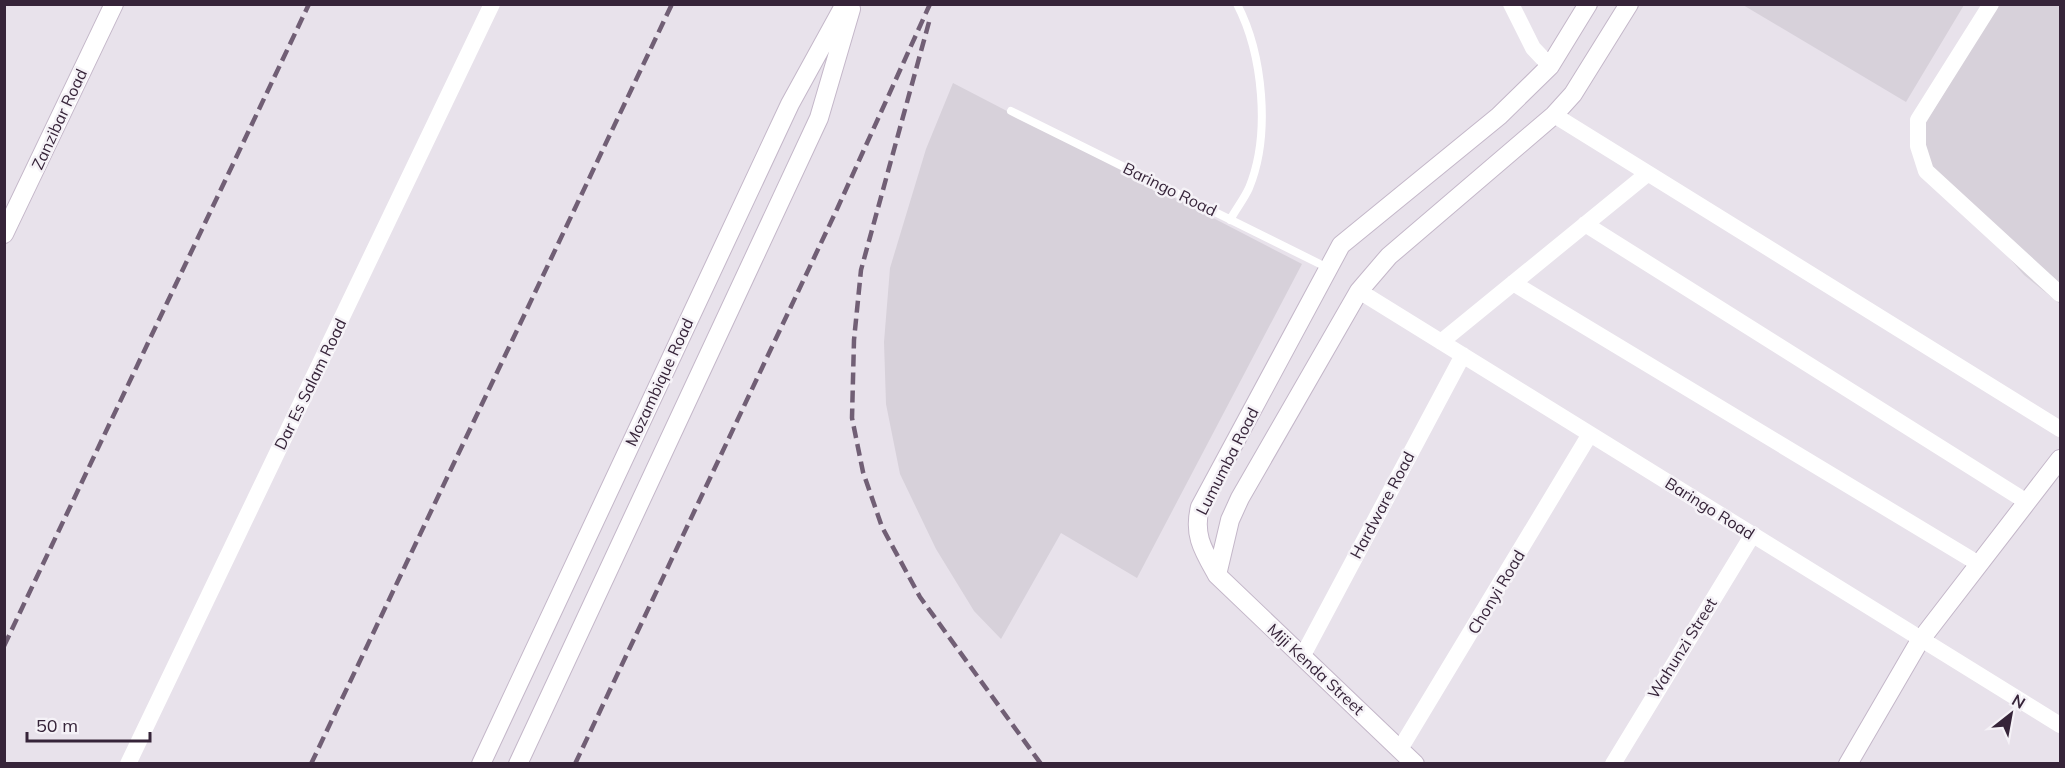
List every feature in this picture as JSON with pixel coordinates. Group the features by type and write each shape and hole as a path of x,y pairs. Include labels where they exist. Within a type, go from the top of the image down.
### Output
{"street":[{"name":"Zanzibar Road","path":"4,234 114,4"},
{"name":"Dar Es Salam Road","path":"128,764 492,4"},
{"name":"Mozambique Road","path":"481,764 789,104 845,4"},
{"name":"Mozambique Road","path":"518,764 819,118 852,4"},
{"path":"1511,4 1533,48 1550,66"},
{"name":"Lumumba Road","path":"1217,575 1204,551 1196,525 1200,507 1341,245 1499,116 1550,66 1588,4"},
{"name":"Lumumba Road","path":"1217,575 1230,520 1271,440 1359,291 1389,256 1554,115 1573,94 1629,4"},
{"path":"1991,4 1918,120 1918,147 1926,171 2061,294"},
{"path":"1554,115 2061,429"},
{"path":"1441,342 1647,174"},
{"path":"1585,224 2027,502"},
{"path":"1513,283 1979,564"},
{"name":"Baringo Road","path":"1359,291 1920,640 2061,725"},
{"name":"Hardware Road","path":"1302,657 1463,356"},
{"path":"1244,424 1271,440"},
{"name":"Chonyi Road","path":"1400,749 1590,434"},
{"path":"1848,764 1920,640 2061,459"},
{"name":"Wahunzi Street","path":"1613,764 1753,534"},
{"name":"Miji Kenda Street","path":"1217,575 1415,764"}],"lane":[{"path":"1230,220 1249,187 1258,147 1262,111 1257,67 1244,19 1237,4"},
{"name":"Baringo Road","path":"1011,111 1328,268"}],"shaded area":[{"path":"1743,5 1964,5 1906,102"},
{"path":"1997,5 2060,5 2060,304 2024,275 1912,146"},
{"path":"953,83 1302,264 1137,578 1061,533 1001,639 974,611 936,549 900,474 886,404 884,342 890,268 926,149"}],"railway":[{"path":"4,646 309,4"},
{"path":"311,764 672,4"},
{"path":"575,764 838,207 930,4"},
{"path":"929,22 861,270 854,340 852,418 863,472 882,527 920,597 1041,764"}]}
